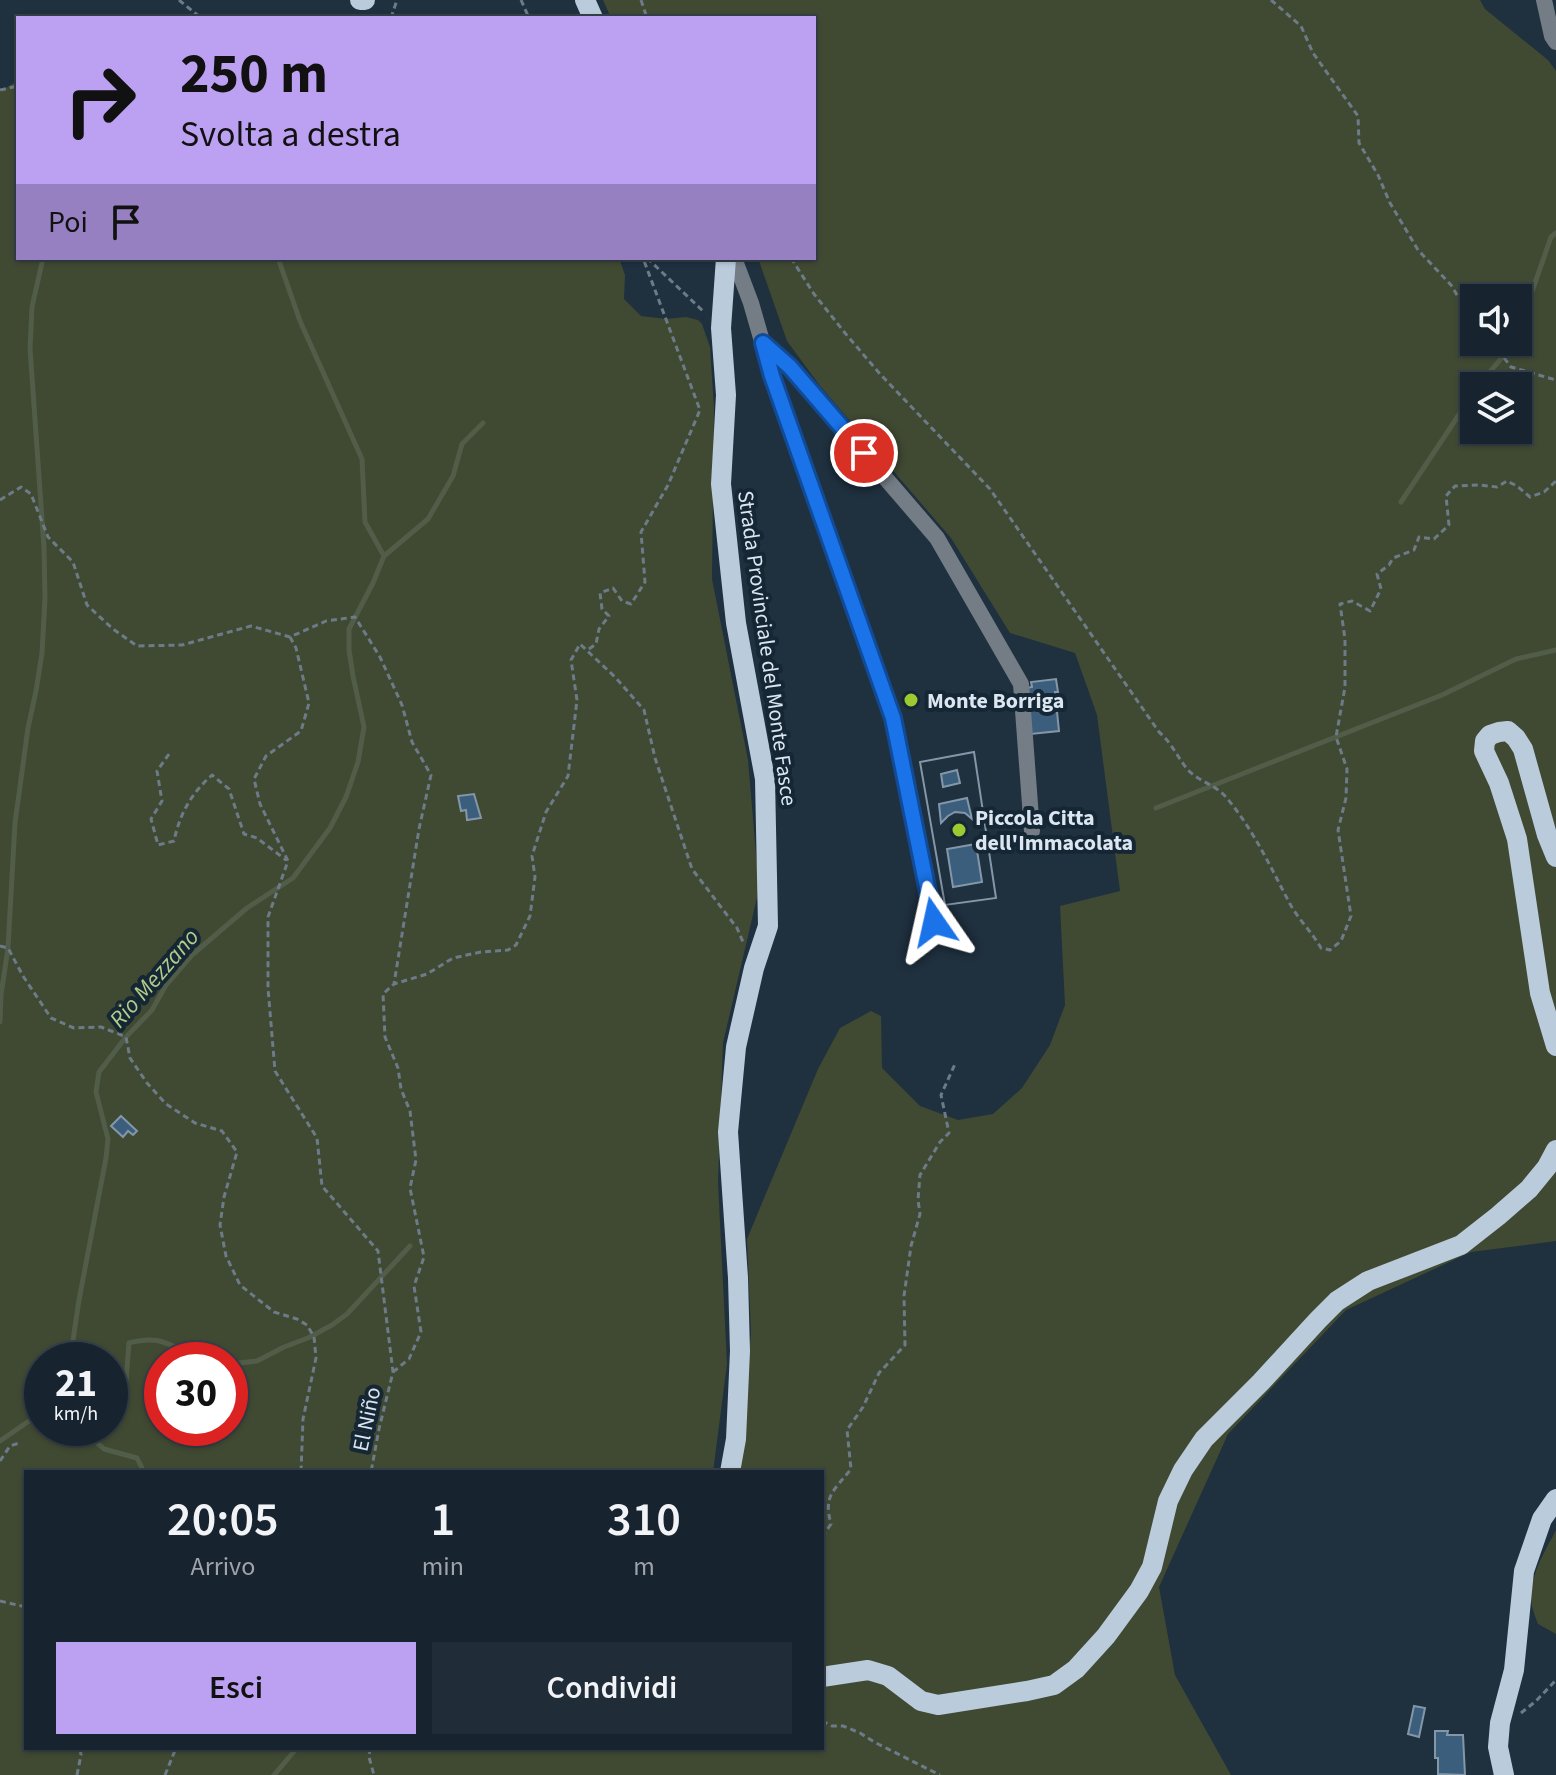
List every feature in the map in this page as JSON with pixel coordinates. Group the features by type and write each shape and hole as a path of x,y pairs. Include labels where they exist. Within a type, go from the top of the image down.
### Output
{"main road":[{"name":"Strada Provinciale del Monte Fasce","path":"726,260 721,328 726,395 721,484 736,623 765,779 768,926 754,968 736,1047 728,1132 740,1351 736,1439 730,1470"},
{"path":"1556,857 1523,749 1508,731 1490,735 1485,741 1484,751 1499,783 1517,839 1540,993 1556,1046"},
{"path":"824,1677 868,1670 888,1676 921,1701 938,1705 1054,1685 1076,1669 1106,1636 1139,1591 1152,1567 1168,1501 1183,1470 1204,1439 1337,1301 1368,1281 1461,1245 1529,1189 1556,1150"},
{"path":"1504,1775 1498,1747 1500,1723 1514,1670 1524,1571 1542,1519 1556,1499"}],"street":[{"path":"1544,0 1556,42"},
{"path":"735,260 777,391 893,718 934,922"},
{"path":"763,343 790,367 937,538 1021,684 1032,831"}],"path":[{"path":"179,0 199,16"},
{"path":"1271,0 1301,26 1313,53 1358,116 1359,143 1390,203 1418,250 1451,285 1460,300"},
{"path":"588,650 596,644 599,629 609,616 602,609 600,593 613,588 622,601 631,604 645,582 641,532 668,485 700,410 646,260"},
{"path":"647,260 721,328"},
{"path":"792,260 851,341 994,494 1159,732 1189,771 1223,793 1248,827 1290,904 1321,948 1330,950 1341,941 1351,916 1338,830 1346,798 1347,769 1336,737 1345,687 1345,639 1340,604 1352,601 1370,611 1381,589 1377,574 1393,558 1414,550 1419,537 1434,539 1449,525 1446,496 1455,486 1497,487 1507,481 1530,497 1544,492 1556,481"},
{"path":"1503,356 1511,367 1556,380"},
{"path":"0,500 21,487 31,494 48,537 73,562 87,605 137,646 182,645 251,626 290,637 326,621 355,617 380,657 402,705 412,742 431,775 419,829 394,984"},
{"path":"290,637 296,648 309,703 301,731 266,756 254,779 260,804 288,861 268,917 268,988 275,1071 317,1138 322,1186 378,1251 393,1372"},
{"path":"393,1372 409,1359 421,1332 414,1286 424,1257 410,1188 416,1160 410,1111 385,1037 383,994 394,984 427,974 453,958 508,950 516,945 530,916 535,877 532,856 546,812 568,776 577,700 571,660 580,644 644,710 655,758 692,869 737,928 743,942"},
{"path":"169,754 157,771 162,801 151,819 158,845 174,841 194,792 212,775 229,789 244,834 257,838 288,861"},
{"path":"0,946 8,948 51,1018 74,1028 101,1027 126,1037 130,1058 166,1104 195,1123 222,1131 237,1152 224,1197 220,1225 226,1256 240,1285 274,1312 307,1325 314,1337 316,1358 303,1419 301,1470"},
{"path":"824,1534 831,1524 826,1507 830,1496 851,1469 847,1430 863,1407 879,1373 905,1345 904,1296 911,1246 920,1214 920,1175 949,1133 941,1095 955,1064"},
{"name":"El Niño","path":"371,1470 393,1372"},
{"path":"0,1461 10,1446 19,1443"},
{"path":"0,1601 24,1607"},
{"path":"1500,1723 1519,1715 1556,1680"},
{"path":"824,1722 860,1733 940,1775"},
{"path":"77,1775 80,1750"},
{"path":"165,1775 175,1750"},
{"path":"370,1750 374,1775"}],"green space":[{"path":"603,0 1480,0 1485,9 1548,60 1556,71 1556,1241 1471,1252 1346,1310 1228,1434 1159,1587 1175,1675 1231,1775 0,1775 0,92 16,81 16,260 620,260 625,275 624,299 641,316 666,319 686,317 702,324 710,347 714,407 712,579 748,760 759,889 723,1043 718,1182 727,1364 713,1470 24,1470 24,1750 824,1750 824,1470 738,1470 751,1333 747,1239 818,1069 840,1028 871,1011 881,1016 882,1068 920,1106 958,1120 993,1114 1022,1088 1050,1045 1065,1005 1060,906 1120,891 1097,715 1075,653 1010,633 951,538 820,386 787,341 759,260 816,260 816,16 610,16"},
{"path":"1556,1530 1556,1634 1538,1624 1531,1598 1536,1571"}],"building":[{"path":"1056,679 1059,731 1031,734 1026,688 1032,687 1031,682"},
{"name":"Piccola Citta dell'Immacolata","path":"974,752 996,898 945,905 920,762","holes":["957,770 960,783 943,787 941,774","967,798 972,819 965,813 955,812 941,823 939,804","976,844 982,882 953,887 947,849"]},
{"name":"Piccola Citta dell'Immacolata","path":"974,752 996,898 945,905 920,762"},
{"path":"474,794 481,818 467,820 466,810 461,811 458,796"},
{"path":"121,1116 137,1131 133,1135 128,1131 123,1137 111,1126"},
{"path":"1414,1706 1425,1708 1419,1737 1408,1734"},
{"path":"1435,1731 1463,1735 1465,1775 1438,1774"}],"waterway":[{"path":"1532,292 1551,237 1556,233"},
{"path":"0,1022 8,948 15,823 42,653 44,548 30,348 32,307 43,260"},
{"path":"279,260 300,321 362,459 365,522 384,556"},
{"path":"1490,372 1503,356"},
{"path":"1401,502 1460,413"},
{"name":"Rio Mezzano","path":"73,1342 108,1139 96,1092 99,1072 152,1010 166,985 192,955 247,908 293,878 330,828 346,797 358,762 364,727 349,650 349,629 384,556 428,519 453,476 462,444 483,423"},
{"path":"1156,808 1442,695 1516,659 1556,650"},
{"path":"248,1362 257,1361 332,1325 347,1314 410,1246"},
{"path":"128,1356 129,1343 162,1342"},
{"name":"Rio Mezzano","path":"0,1441 24,1424"},
{"path":"101,1446 137,1458 143,1470"},
{"path":"274,1775 295,1750"}],"place":[{"name":"Monte Borriga","path":"911,700"},
{"name":"Piccola Citta dell'Immacolata","path":"959,830"}],"route":[{"path":"864,453 790,367 763,343 893,718 934,922"}]}
